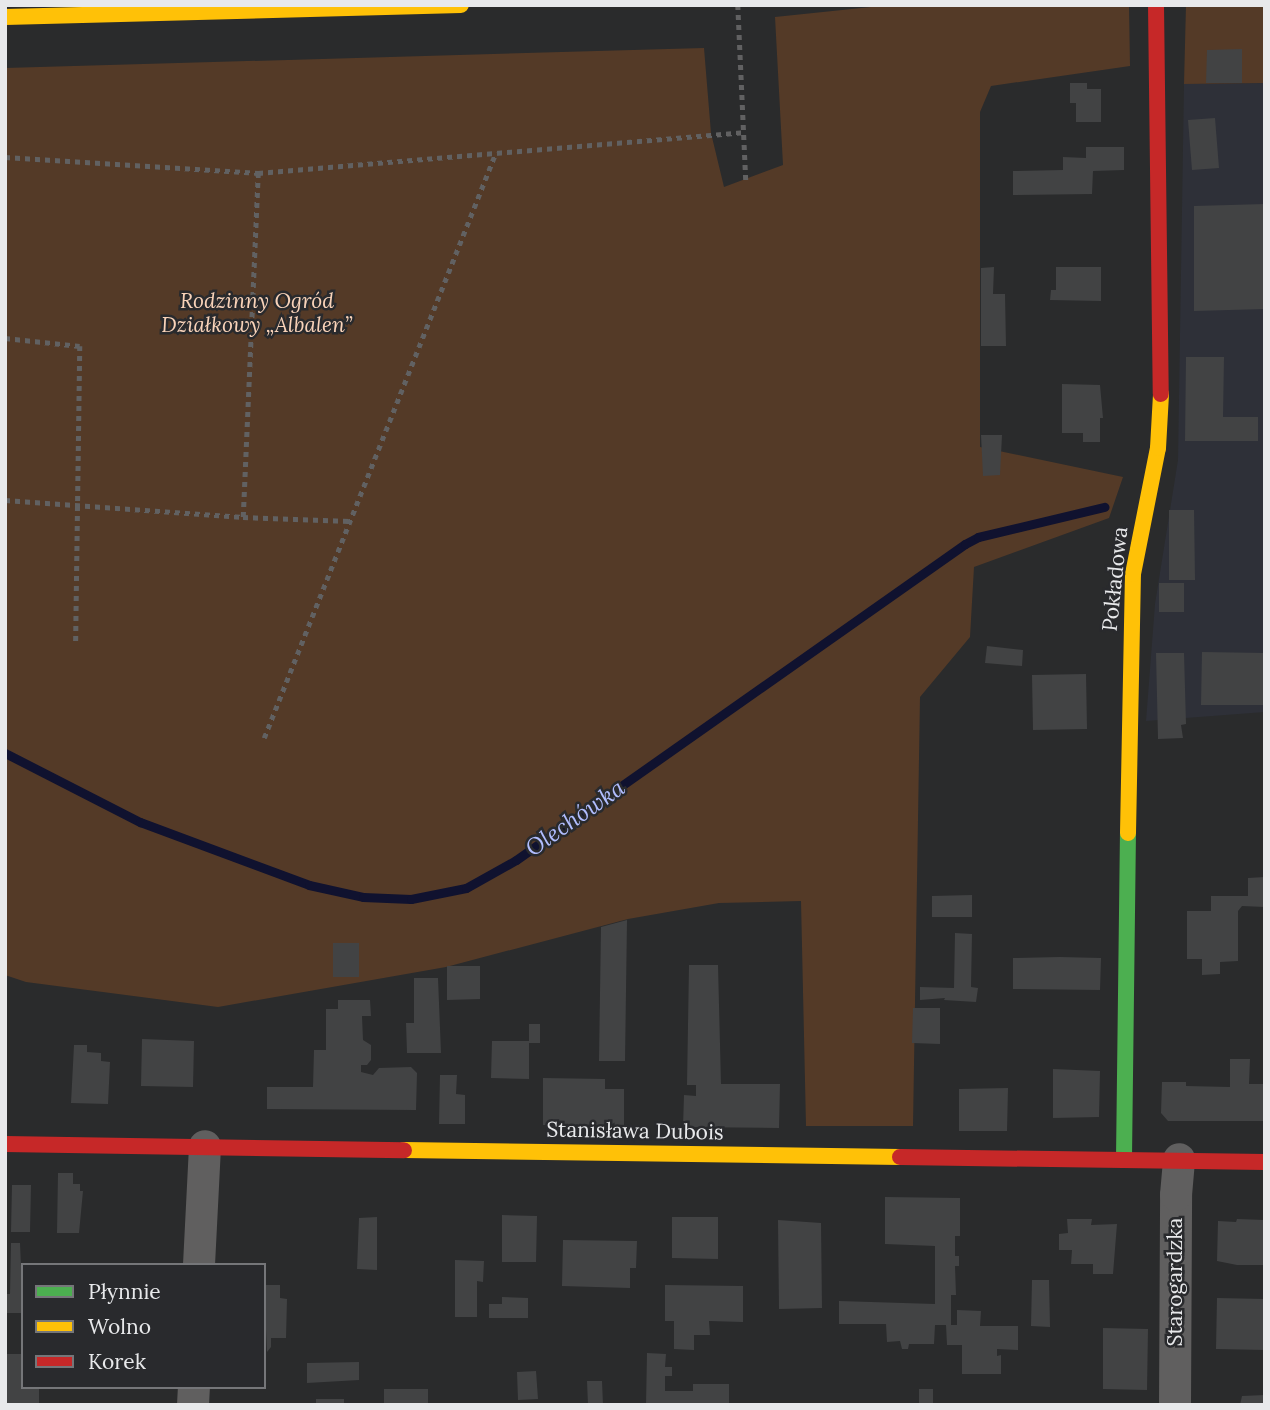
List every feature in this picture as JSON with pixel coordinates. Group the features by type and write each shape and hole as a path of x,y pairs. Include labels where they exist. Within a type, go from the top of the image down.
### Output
{"street":[{"path":"5,17 461,5"},
{"name":"Pokładowa","path":"1124,1158 1130,629 1133,574 1158,449 1161,415 1156,5"},
{"name":"Stanisława Dubois","path":"5,1144 1265,1162"},
{"path":"200,1263 205,1146"},
{"name":"Starogardzka","path":"1175,1405 1175,1195 1179,1159"}],"path":[{"path":"738,5 746,180"},
{"path":"5,157 258,173 743,132"},
{"path":"264,738 496,152"},
{"path":"243,517 258,173"},
{"path":"5,338 80,346 76,642"},
{"path":"5,500 243,517 350,521"}],"shaded area":[{"path":"1265,83 1265,712 1146,721 1155,604 1178,460 1184,84"}],"green space":[{"name":"Rodzinny Ogród Działkowy „Albalen”","path":"890,5 1129,5 1130,66 991,86 980,112 980,447 1123,477 1109,518 974,567 970,637 920,697 913,1126 806,1126 801,901 719,903 628,919 446,967 218,1007 26,982 5,975 5,68 704,48 711,133 724,187 783,165 775,17"},
{"path":"1186,5 1265,5 1265,83 1184,84"}],"building":[{"path":"1242,49 1242,83 1206,83 1207,50"},
{"path":"1070,83 1087,83 1087,89 1101,89 1101,122 1076,122 1076,103 1070,103"},
{"path":"1215,118 1219,168 1192,170 1188,120"},
{"path":"1086,147 1124,147 1124,170 1093,171 1092,194 1013,195 1013,171 1063,170 1063,157 1086,158"},
{"path":"1265,204 1265,309 1194,311 1194,206"},
{"path":"994,267 993,294 1005,294 1006,346 981,346 981,268"},
{"path":"1056,267 1101,267 1101,301 1050,300 1051,290 1056,290"},
{"path":"1186,357 1224,357 1223,417 1258,417 1258,441 1185,441"},
{"path":"1062,384 1100,385 1103,418 1100,418 1100,442 1083,442 1083,433 1062,433"},
{"path":"981,435 1002,435 1000,475 983,476"},
{"path":"1169,510 1194,510 1195,580 1169,580"},
{"path":"1159,583 1184,583 1184,612 1159,612"},
{"path":"987,646 1023,650 1022,666 985,663"},
{"path":"1202,652 1265,653 1265,705 1201,705"},
{"path":"1156,653 1184,653 1186,724 1181,725 1183,738 1158,739"},
{"path":"1086,674 1087,729 1033,730 1032,675"},
{"path":"1265,877 1265,907 1242,906 1238,911 1238,961 1220,962 1220,974 1202,975 1202,959 1187,959 1187,911 1211,911 1211,896 1248,896 1248,878"},
{"path":"972,895 972,917 932,917 932,896"},
{"path":"627,920 625,1061 599,1061 601,927"},
{"path":"955,933 972,934 971,987 978,988 976,1002 944,1000 945,998 920,1000 920,987 954,988"},
{"path":"333,943 359,943 359,977 333,977"},
{"path":"1013,958 1101,958 1100,990 1013,989"},
{"path":"689,965 718,965 721,1084 780,1084 779,1128 683,1127 684,1095 696,1096 696,1085 687,1085"},
{"path":"447,966 480,966 480,999 447,1000"},
{"path":"414,978 438,978 441,1053 407,1053 406,1023 414,1023"},
{"path":"338,1000 370,1000 371,1016 362,1016 363,1040 371,1045 371,1060 367,1065 361,1065 361,1072 373,1075 379,1068 411,1067 417,1073 416,1110 267,1109 267,1087 313,1087 314,1050 326,1050 326,1009 338,1009"},
{"path":"913,1008 940,1008 940,1044 912,1043"},
{"path":"529,1024 540,1024 540,1043 529,1043"},
{"path":"142,1039 194,1041 193,1087 141,1086"},
{"path":"492,1041 529,1041 529,1079 491,1078"},
{"path":"74,1045 87,1045 87,1052 101,1053 101,1061 110,1062 108,1104 71,1103"},
{"path":"1230,1059 1250,1059 1249,1084 1265,1084 1265,1121 1168,1121 1161,1113 1162,1082 1186,1082 1186,1086 1230,1087"},
{"path":"1053,1069 1100,1071 1099,1117 1053,1118"},
{"path":"440,1075 457,1075 456,1094 465,1095 465,1124 439,1124"},
{"path":"543,1078 605,1079 605,1089 624,1089 624,1126 543,1125"},
{"path":"1008,1088 1007,1131 959,1131 959,1089"},
{"path":"58,1173 73,1173 73,1184 80,1184 80,1191 83,1191 79,1233 57,1233"},
{"path":"12,1185 31,1185 30,1232 11,1232"},
{"path":"885,1197 960,1198 960,1236 955,1236 955,1256 959,1256 959,1266 955,1266 956,1295 951,1295 951,1325 957,1325 957,1310 981,1311 980,1326 1018,1326 1018,1350 997,1349 997,1356 1001,1355 1001,1374 962,1374 962,1345 947,1345 946,1325 935,1325 934,1344 909,1344 908,1349 902,1349 900,1341 887,1342 886,1324 839,1324 839,1301 935,1304 935,1246 885,1244"},
{"path":"502,1215 537,1216 536,1262 502,1262"},
{"path":"377,1217 377,1270 357,1269 359,1218"},
{"path":"672,1217 718,1217 718,1259 672,1258"},
{"path":"1067,1219 1092,1219 1091,1225 1117,1224 1113,1274 1093,1274 1093,1264 1071,1264 1072,1250 1059,1250 1059,1234 1068,1233"},
{"path":"1237,1219 1265,1220 1265,1265 1237,1265 1217,1261 1218,1221 1236,1222"},
{"path":"778,1220 821,1223 822,1308 779,1309"},
{"path":"563,1240 637,1241 636,1268 630,1268 630,1288 562,1286"},
{"path":"11,1243 20,1243 21,1313 5,1313 5,1294 10,1294"},
{"path":"455,1260 484,1261 483,1282 477,1281 477,1317 455,1317"},
{"path":"1032,1280 1049,1280 1050,1327 1031,1326"},
{"path":"266,1285 280,1285 280,1298 287,1299 286,1338 271,1338 271,1347 267,1352"},
{"path":"665,1285 743,1286 743,1322 709,1321 710,1335 694,1335 694,1350 674,1349 674,1321 665,1321"},
{"path":"502,1297 528,1298 528,1318 489,1318 489,1304 502,1304"},
{"path":"1217,1298 1265,1299 1265,1350 1216,1349"},
{"path":"1103,1328 1148,1329 1147,1390 1103,1389"},
{"path":"647,1353 666,1354 665,1367 672,1367 672,1376 665,1376 665,1391 693,1391 693,1384 729,1384 729,1405 646,1405"},
{"path":"5,1354 21,1354 21,1389 39,1389 39,1405 5,1405"},
{"path":"359,1362 359,1380 307,1383 307,1363"},
{"path":"536,1371 538,1399 518,1400 517,1372"},
{"path":"587,1381 602,1381 603,1405 588,1405"},
{"path":"384,1389 428,1389 428,1405 384,1405"},
{"path":"919,1389 933,1389 933,1405 919,1405"},
{"path":"1265,1395 1265,1405 1240,1405 1242,1396"},
{"path":"316,1399 344,1399 344,1405 316,1405"}],"waterway":[{"name":"Olechówka","path":"5,753 140,822 309,885 363,897 411,899 466,888 516,860 965,544 978,537 1104,507"}],"traffic: fast":[{"path":"1124,1158 1128,833"}],"traffic: slow":[{"path":"5,17 461,5"},
{"path":"1128,833 1133,574 1158,448 1161,394"},
{"path":"404,1150 900,1157"}],"traffic: jam":[{"path":"1156,5 1161,394"},
{"path":"5,1144 404,1150"},
{"path":"900,1157 1265,1162"}]}
